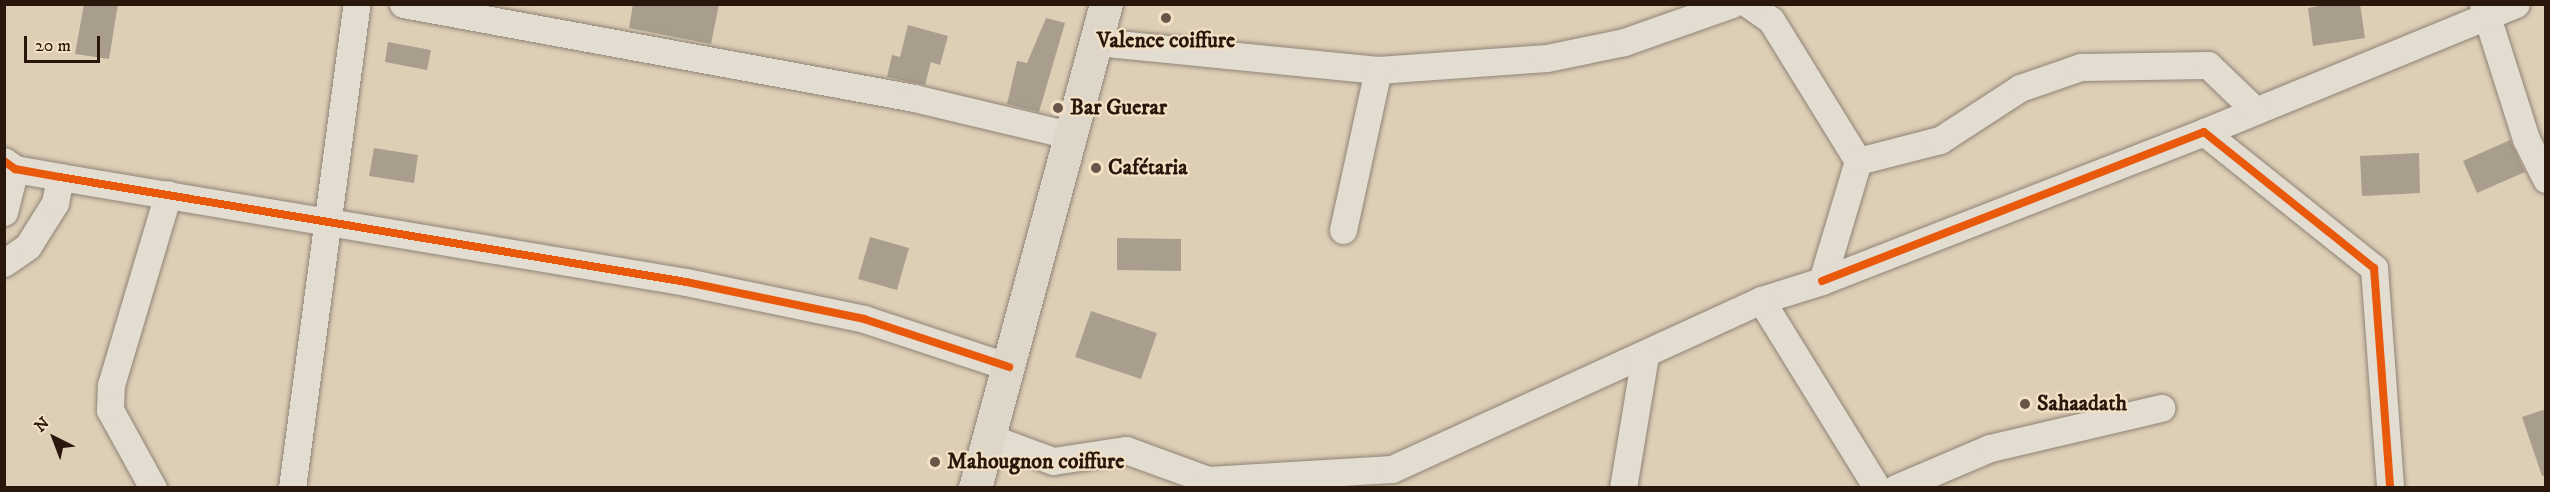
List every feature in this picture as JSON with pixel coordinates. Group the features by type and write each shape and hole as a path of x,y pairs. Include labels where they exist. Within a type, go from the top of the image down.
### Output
{"main road":[{"path":"975,488 1073,136 1106,4"}],"street":[{"path":"292,488 330,219 357,4"},
{"path":"403,4 914,98 1073,136"},
{"path":"1097,42 1378,70 1547,58 1624,42 1732,4"},
{"path":"1748,4 1771,20 1858,161 1822,281"},
{"path":"988,437 1053,461 1126,450 1207,484 1389,478 1761,300 1822,281 2204,132 2485,10 2516,4"},
{"path":"2485,10 2522,128 2546,179"},
{"path":"1858,161 1940,140 2020,88 2081,67 2208,65 2256,111"},
{"path":"1343,230 1378,70"},
{"path":"2204,132 2374,268 2390,488"},
{"path":"4,212 10,165 60,177 330,219 864,319 1009,368"},
{"path":"4,263 28,246 55,203 60,177"},
{"path":"153,488 110,410 111,385 168,194"},
{"path":"1761,300 1877,488"},
{"path":"1623,488 1645,355"},
{"path":"1896,488 1990,448 2161,408"}],"building":[{"path":"84,4 118,4 109,59 75,54"},
{"path":"633,4 719,4 711,44 629,28"},
{"path":"2329,4 2360,4 2365,38 2313,46 2308,8"},
{"path":"1046,18 1065,23 1039,112 1007,104 1017,61 1027,63"},
{"path":"908,25 948,36 940,65 931,62 925,85 887,77 892,55 900,57"},
{"path":"388,42 431,50 427,70 385,62"},
{"path":"2510,140 2525,172 2477,193 2463,161"},
{"path":"374,148 418,155 414,183 369,176"},
{"path":"2419,153 2420,193 2362,196 2360,156"},
{"path":"870,237 909,248 897,290 858,279"},
{"path":"1117,238 1181,239 1181,271 1117,270"},
{"path":"1091,311 1157,333 1141,379 1075,357"},
{"path":"2546,409 2546,476 2542,476 2522,417"}],"cycle path":[{"path":"1822,281 2204,132 2374,268 2390,488"},
{"path":"4,161 15,169 60,177 686,282 864,319 1009,367"}],"place":[{"name":"Valence coiffure","path":"1166,18"},
{"name":"Bar Guerar","path":"1058,108"},
{"name":"Cafétaria","path":"1096,168"},
{"name":"Sahaadath","path":"2025,404"},
{"name":"Mahougnon coiffure","path":"935,462"}]}
